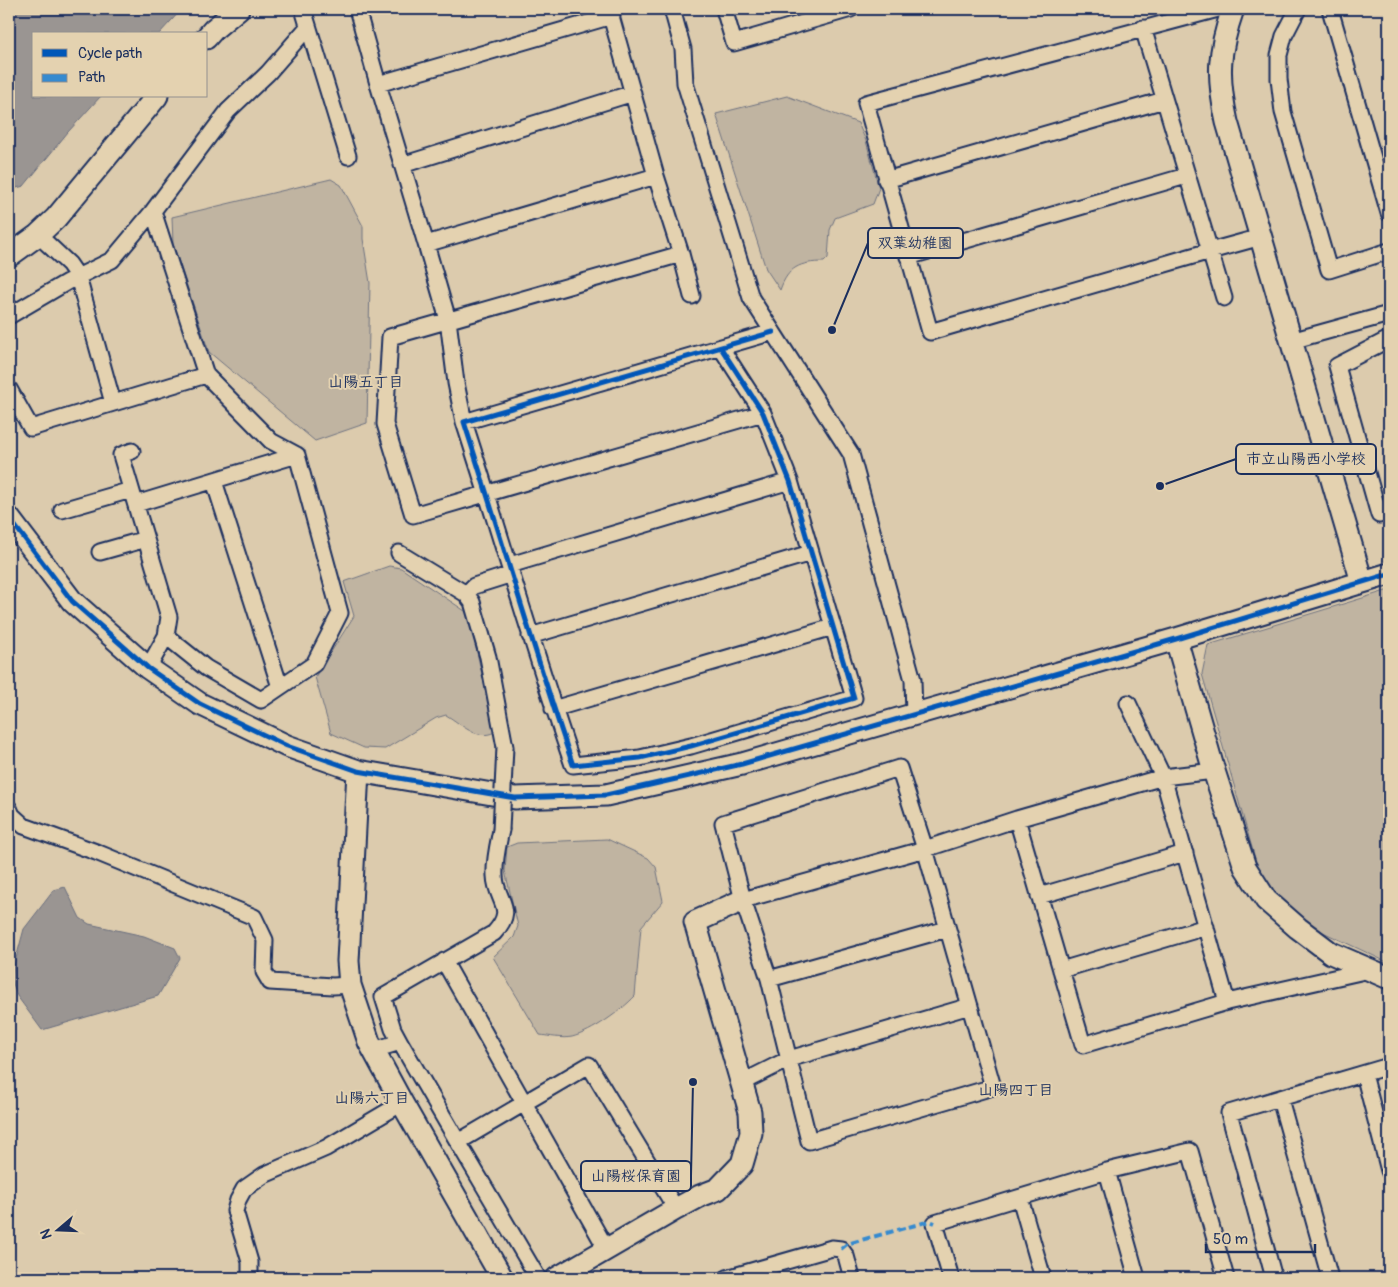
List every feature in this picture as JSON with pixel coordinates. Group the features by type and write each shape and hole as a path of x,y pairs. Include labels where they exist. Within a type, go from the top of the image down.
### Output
{"street":[{"path":"208,36 238,9"},
{"path":"303,9 348,156"},
{"path":"360,9 378,84 448,320 456,383 464,422 553,709 573,765 640,758 854,698 790,481 763,413 721,348"},
{"path":"672,9 683,49 685,83 751,298 851,454 913,680 914,715"},
{"path":"724,9 734,43 807,15 851,9"},
{"path":"1218,9 866,103 930,332 1261,237"},
{"path":"1233,9 1225,30 1220,61 1220,92 1227,122 1362,582"},
{"path":"1298,9 1284,36 1279,55 1280,88 1283,112 1329,270 1389,251"},
{"path":"1330,9 1389,213"},
{"path":"378,84 610,13 692,296"},
{"path":"9,316 112,260 153,211 228,111 268,73 308,27"},
{"path":"1143,28 1224,298"},
{"path":"402,165 633,93"},
{"path":"9,256 38,235 56,218 155,98"},
{"path":"886,180 1164,100"},
{"path":"426,244 656,176"},
{"path":"908,257 1186,176"},
{"path":"153,211 206,375 271,441 297,455 340,613 314,664 261,700 206,668 166,636"},
{"path":"38,235 69,264 78,277 113,403"},
{"path":"681,254 390,337 385,424 413,515 763,413"},
{"path":"1291,341 1389,314"},
{"path":"464,422 773,332"},
{"path":"1389,339 1337,366 1379,515 1389,512"},
{"path":"9,389 31,428 206,375"},
{"path":"132,451 120,455 169,616 166,636 148,668"},
{"path":"62,510 214,481 297,455"},
{"path":"214,481 280,687"},
{"path":"466,594 474,586 511,570 790,481"},
{"path":"9,518 72,601 148,668 200,704 287,746 358,771 516,798 606,795 742,764 1176,639 1389,574"},
{"path":"100,552 146,539"},
{"path":"399,553 466,594 472,602 488,657 505,747 502,830 496,854 495,878 506,916 494,933 383,997 393,1029 400,1042 538,1278"},
{"path":"530,636 811,553"},
{"path":"553,709 833,627"},
{"path":"1176,639 1214,771 1245,867 1266,900 1330,953 1389,978"},
{"path":"1128,703 1163,777 1227,1002"},
{"path":"899,768 925,849 993,1087 809,1141 769,979 744,900 723,823 899,768"},
{"path":"358,771 348,961 350,985 369,1042 502,1278"},
{"path":"557,1278 676,1209 718,1189 742,1164 751,1133 750,1112 695,922 744,900 925,849 1017,819 1163,777 1214,771"},
{"path":"9,808 12,815 24,826 96,852 254,918 266,940 264,972 270,982 333,986 350,985"},
{"path":"1017,819 1083,1045 1227,1002 1369,970"},
{"path":"1039,896 1185,853"},
{"path":"1061,970 1206,927"},
{"path":"769,979 947,929"},
{"path":"444,962 607,1250"},
{"path":"741,1083 789,1060 970,1006"},
{"path":"374,1050 400,1042"},
{"path":"458,1142 589,1065 676,1209"},
{"path":"1274,1278 1229,1113 1389,1066"},
{"path":"1364,1074 1389,1171"},
{"path":"1280,1099 1330,1278"},
{"path":"250,1278 250,1262 235,1211 244,1189 264,1175 326,1148 402,1103"},
{"path":"951,1278 935,1224 1107,1171 1190,1151 1226,1278"},
{"path":"1107,1171 1137,1278"},
{"path":"1020,1198 1043,1278"},
{"path":"727,1278 832,1248 840,1249 846,1256 852,1278"}],"shaded area":[{"path":"9,9 182,9 161,32 32,32 32,98 99,98 68,132 24,186 9,190"},
{"path":"787,96 858,123 866,141 879,188 873,204 835,218 830,230 828,258 824,262 808,263 796,267 787,276 780,290 766,269 716,114"},
{"path":"331,179 341,185 363,226 363,239 370,283 367,423 315,441 209,352 173,244 172,217"},
{"path":"389,566 401,568 468,613 495,732 482,735 470,731 446,715 436,718 385,749 364,748 331,733 315,677 354,616 344,582"},
{"path":"1389,590 1389,963 1308,925 1281,906 1259,872 1202,674 1208,645"},
{"path":"607,839 648,858 656,867 663,901 641,927 635,996 606,1020 588,1031 564,1038 540,1035 493,957 514,937 518,926 505,871 507,847 517,843"},
{"path":"65,887 80,918 89,924 144,936 175,948 180,958 158,996 42,1030 17,996 11,977 24,929 54,890"}],"marked path":[{"path":"841,1249 847,1244 930,1221 935,1223"}],"cycle path":[{"path":"721,348 763,413 790,481 854,698 691,746 640,758 573,765 464,422 773,332"},
{"path":"9,518 72,601 148,668 200,704 287,746 358,771 515,798 606,795 742,764 1176,639 1389,574"}],"place":[{"name":"双葉幼稚園","path":"832,330"},
{"name":"市立山陽西小学校","path":"1160,486"},
{"name":"山陽桜保育園","path":"693,1082"}],"district":[{"name":"山陽五丁目","path":"366,382"},
{"name":"山陽四丁目","path":"1016,1090"},
{"name":"山陽六丁目","path":"372,1098"}]}
